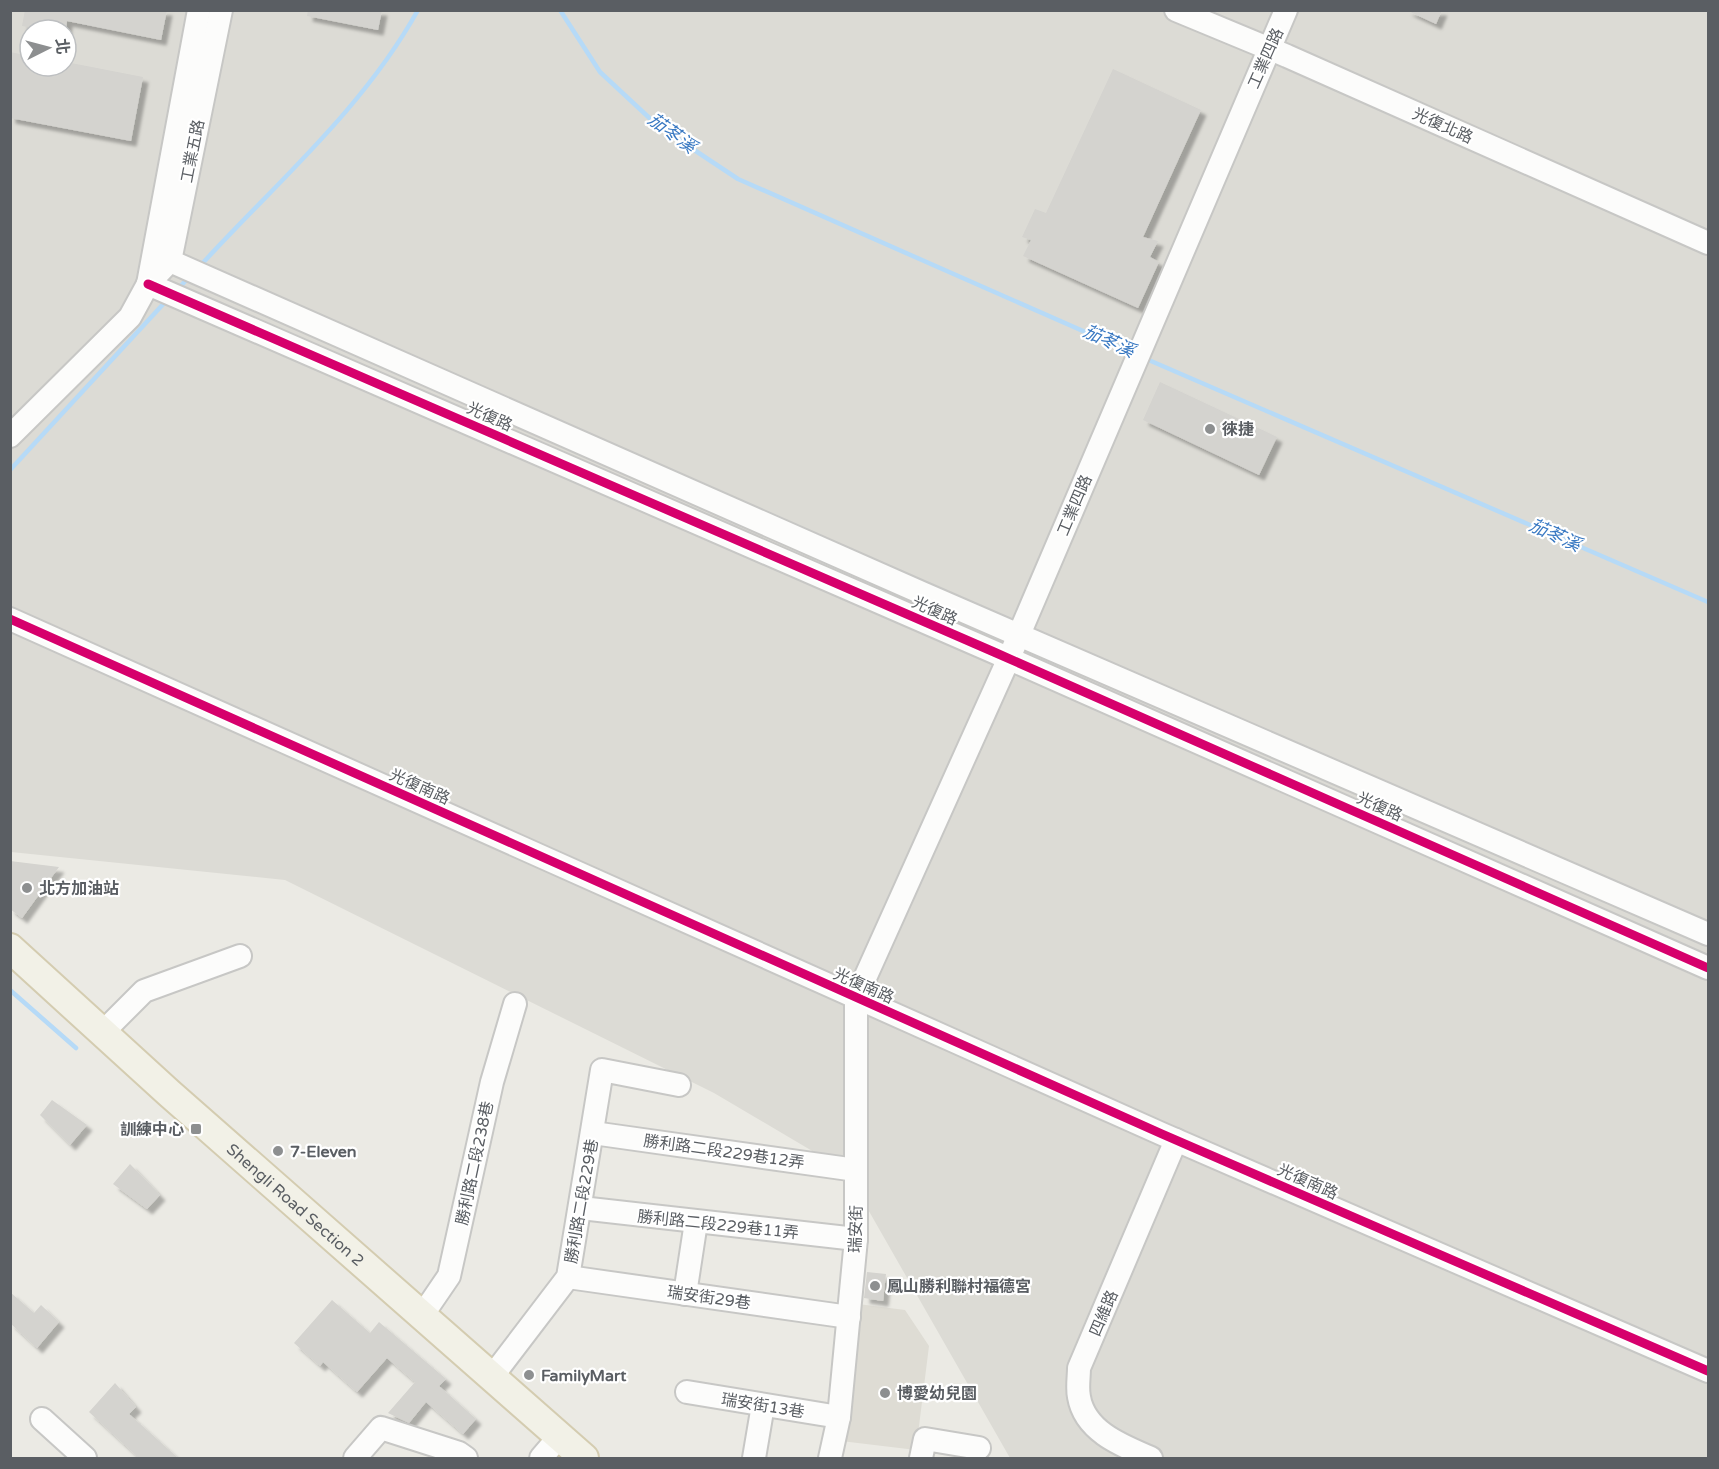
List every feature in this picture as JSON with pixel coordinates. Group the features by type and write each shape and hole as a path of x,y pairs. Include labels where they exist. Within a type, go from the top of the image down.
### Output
{"main road":[{"name":"Shengli Road Section 2","path":"10,948 490,1378 550,1448 584,1458"}],"street":[{"name":"工業五路","path":"148,284 199,10"},
{"name":"工業五路","path":"10,436 130,317 148,284 170,261 221,10"},
{"name":"光復北路","path":"1176,10 1269,48 1708,243"},
{"name":"工業四路","path":"856,998 1009,658 1286,10"},
{"name":"光復路","path":"170,261 591,448 1708,934"},
{"name":"光復路","path":"148,284 1009,658 1708,968"},
{"name":"光復南路","path":"10,619 1176,1140 1708,1371"},
{"path":"103,1032 144,991 240,956"},
{"name":"瑞安街","path":"830,1458 839,1418 856,1239 856,998"},
{"name":"勝利路二段238巷","path":"421,1317 449,1276 492,1082 515,1004"},
{"name":"勝利路二段229巷","path":"490,1378 568,1277 602,1070 679,1085"},
{"name":"勝利路二段229巷12弄","path":"592,1133 856,1170"},
{"name":"四維路","path":"1151,1458 1110,1440 1089,1420 1078,1397 1079,1368 1176,1140"},
{"name":"勝利路二段229巷11弄","path":"581,1208 856,1239"},
{"path":"685,1294 696,1222"},
{"name":"瑞安街29巷","path":"568,1277 849,1317"},
{"name":"瑞安街13巷","path":"687,1392 839,1418"},
{"path":"754,1458 763,1405"},
{"path":"42,1419 85,1458"},
{"path":"356,1458 381,1428 459,1453 466,1458"},
{"path":"921,1458 925,1439 980,1448"}],"shaded area":[{"path":"10,11 1708,11 1708,1458 1010,1458 846,1171 714,1093 285,880 11,852"},
{"name":"博愛幼兒園","path":"858,1304 905,1310 929,1346 916,1450 841,1441"}],"building":[{"path":"25,10 167,10 161,40 78,23 78,18 24,18"},
{"path":"308,10 382,10 378,30 307,16"},
{"path":"1406,10 1442,10 1436,24"},
{"path":"10,52 18,54 18,78 78,78 78,64 143,77 131,141 10,118"},
{"path":"1113,69 1201,110 1143,237 1158,241 1150,257 1159,262 1138,308 1023,256 1031,240 1022,237 1035,209 1046,213"},
{"name":"徠捷","path":"1160,382 1277,437 1259,475 1143,420"},
{"name":"北方加油站","path":"10,861 59,867 22,918 10,909"},
{"path":"52,1100 87,1125 70,1145 40,1115"},
{"path":"130,1164 160,1195 147,1209 113,1184"},
{"name":"鳳山勝利聯村福德宮","path":"867,1272 886,1274 883,1301 864,1298"},
{"path":"10,1292 34,1313 41,1305 59,1322 37,1348 10,1323"},
{"path":"332,1300 370,1333 379,1322 446,1379 439,1386 476,1419 463,1434 426,1402 409,1423 388,1413 415,1382 387,1358 357,1392 323,1362 320,1366 294,1343"},
{"path":"115,1383 136,1407 129,1414 178,1458 139,1458 89,1412"}],"waterway":[{"path":"200,266 345,113 396,46 418,10"},
{"name":"茄苳溪","path":"560,10 600,72 658,126 738,179 1133,353"},
{"path":"177,290 190,276"},
{"path":"10,470 167,300"},
{"name":"茄苳溪","path":"1144,358 1708,602"},
{"path":"10,990 76,1048"}],"cycle path":[{"path":"148,284 994,652 1708,968"},
{"path":"10,619 1162,1134 1708,1371"}],"place":[{"name":"徠捷","path":"1210,429"},
{"name":"北方加油站","path":"27,888"},
{"name":"訓練中心","path":"196,1129"},
{"name":"7-Eleven","path":"278,1151"},
{"name":"鳳山勝利聯村福德宮","path":"875,1286"},
{"name":"FamilyMart","path":"529,1375"},
{"name":"博愛幼兒園","path":"885,1393"}]}
